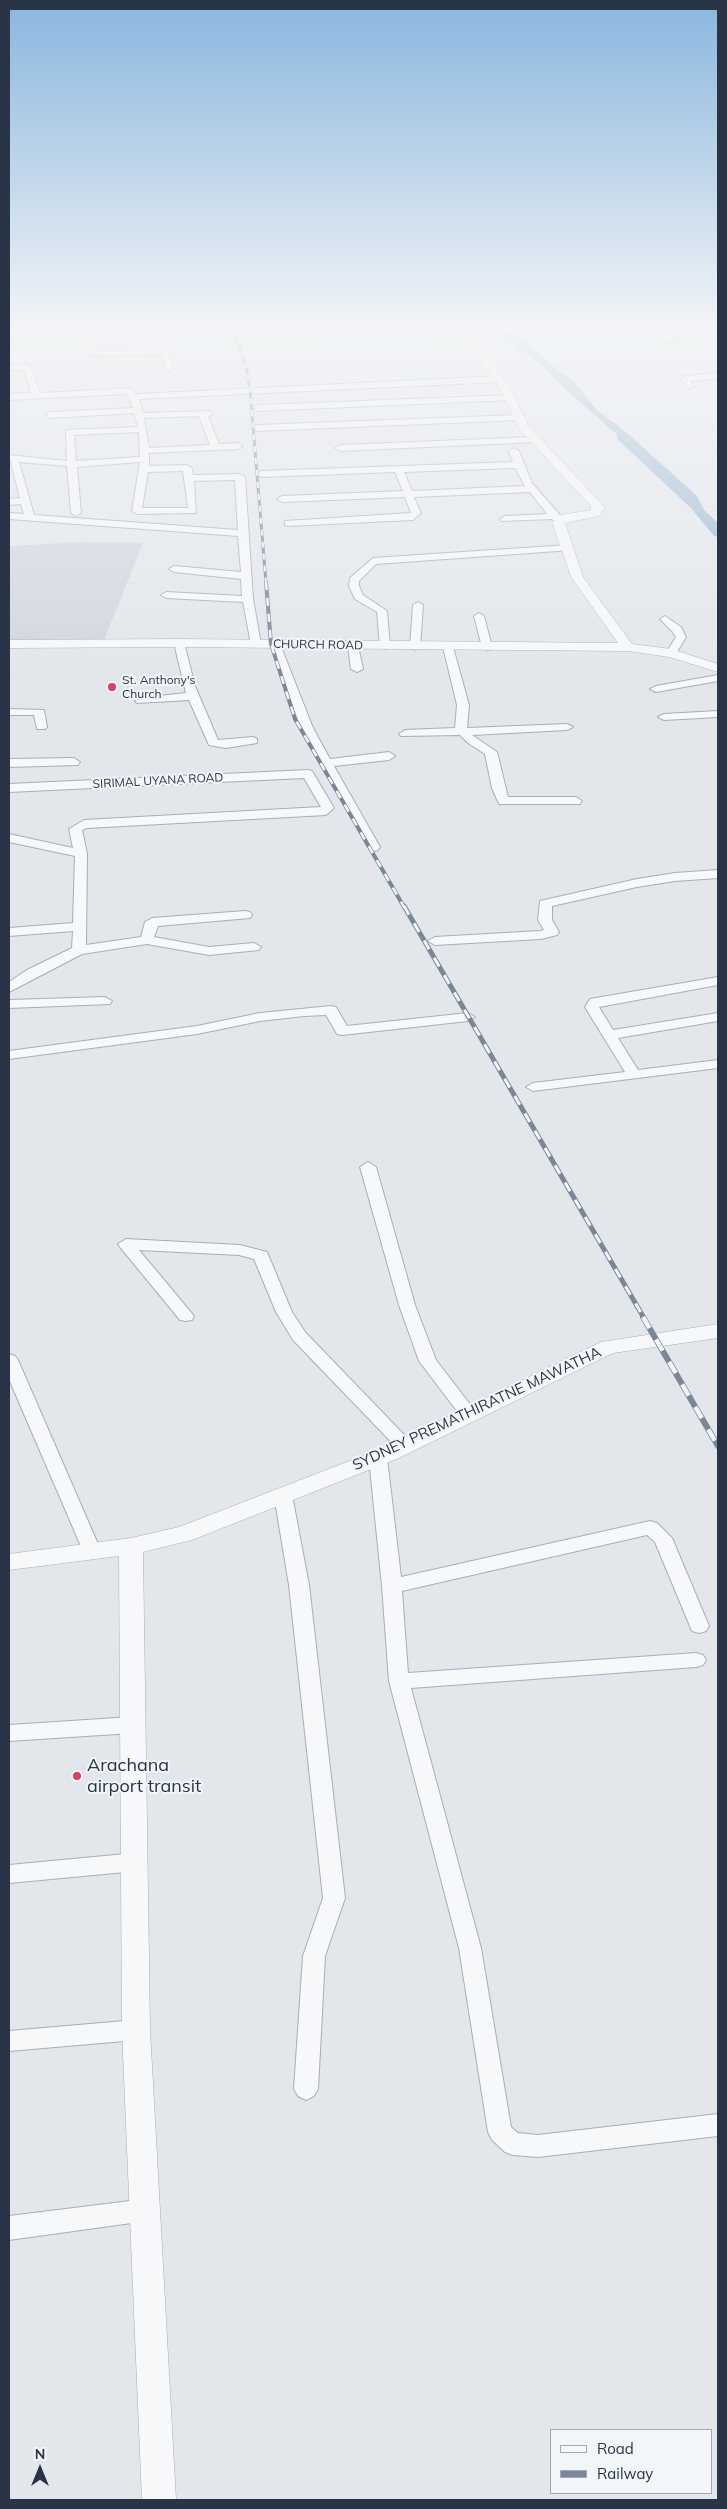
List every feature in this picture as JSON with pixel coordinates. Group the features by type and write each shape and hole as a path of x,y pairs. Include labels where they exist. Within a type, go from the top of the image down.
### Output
{"street":[{"path":"71,446 74,464 76,513"},
{"path":"144,446 137,512 193,511 188,473"},
{"path":"30,517 11,458 74,464 144,460 215,447 236,446"},
{"path":"340,448 386,446"},
{"path":"505,519 557,518 595,513 598,508 592,499 540,446"},
{"path":"514,451 518,465 532,489 557,518 577,578 628,647"},
{"path":"144,460 188,473 240,477 248,599 256,644"},
{"path":"282,503 399,470 518,465"},
{"path":"188,473 215,468"},
{"path":"261,474 282,503 413,517 416,513 399,470"},
{"path":"282,503 408,494 532,489"},
{"path":"9,502 26,501"},
{"path":"9,516 243,533"},
{"path":"385,646 382,611 359,597 354,580 373,561 438,555 568,548"},
{"path":"174,569 247,576"},
{"path":"166,595 248,599"},
{"path":"415,647 418,605"},
{"path":"479,616 486,647"},
{"path":"666,619 677,629 681,637 671,654"},
{"path":"179,643 181,659 214,743 226,744 253,741"},
{"name":"CHURCH ROAD","path":"9,644 179,643 448,648 628,647 671,654 718,668"},
{"path":"275,644 307,728 374,847"},
{"path":"353,646 357,669"},
{"path":"448,648 461,694 461,730 472,741 491,752 498,788 503,802 576,801"},
{"path":"656,689 718,678"},
{"path":"141,701 194,696"},
{"path":"9,712 40,712 41,727"},
{"path":"664,717 718,714"},
{"path":"405,734 461,730 497,731 567,727"},
{"path":"325,762 389,756"},
{"path":"9,762 74,762"},
{"path":"79,950 81,854 75,829 84,824 328,810 327,803 308,774"},
{"name":"SIRIMAL UYANA ROAD","path":"9,788 308,774"},
{"path":"9,838 81,854"},
{"path":"435,941 546,934 552,932 545,920 545,904 637,883 675,877 718,874"},
{"path":"147,940 152,922 245,915"},
{"path":"9,932 78,927"},
{"path":"9,988 32,973 79,950 147,940 209,951 254,947"},
{"path":"634,1075 592,1006 594,1002 718,981"},
{"path":"9,1004 106,1001"},
{"path":"9,1055 197,1030 260,1017 304,1012 331,1010 342,1031 468,1017"},
{"path":"609,1035 718,1017"},
{"path":"533,1087 718,1064"},
{"path":"368,1167 407,1305 428,1360 469,1415"},
{"path":"186,1316 126,1244 240,1250 261,1256 284,1312 299,1336 405,1446"},
{"name":"SYDNEY PREMATHIRATNE MAWATHA","path":"9,1562 131,1546 184,1534 378,1458 608,1347 718,1331"},
{"path":"9,1360 92,1551"},
{"path":"378,1458 392,1586 398,1681 470,1948 500,2132 513,2144 538,2146 718,2125"},
{"path":"283,1495 299,1585 334,1898 314,1956 306,2089"},
{"path":"392,1586 650,1528 663,1538 699,1626"},
{"path":"131,1546 132,1725 136,1862 136,2030 146,2210 158,2500"},
{"path":"398,1681 696,1660"},
{"path":"9,1732 132,1725"},
{"path":"9,1874 136,1862"},
{"path":"9,2041 136,2030"},
{"path":"9,2228 146,2210"}],"shaded area":[{"path":"81,542 143,543 104,640 9,642 9,546"}],"water":[{"path":"630,446 642,446 697,496 704,510 718,523 718,532"}],"waterway":[{"path":"630,446 694,506 718,534"}],"railway":[{"path":"255,446 266,583"},
{"path":"266,582 271,644 295,719 404,907"},
{"path":"404,906 644,1318"},
{"path":"643,1317 718,1446"}],"place":[{"name":"St. Anthony's Church","path":"112,687"},
{"name":"Arachana airport transit","path":"77,1776"}]}
